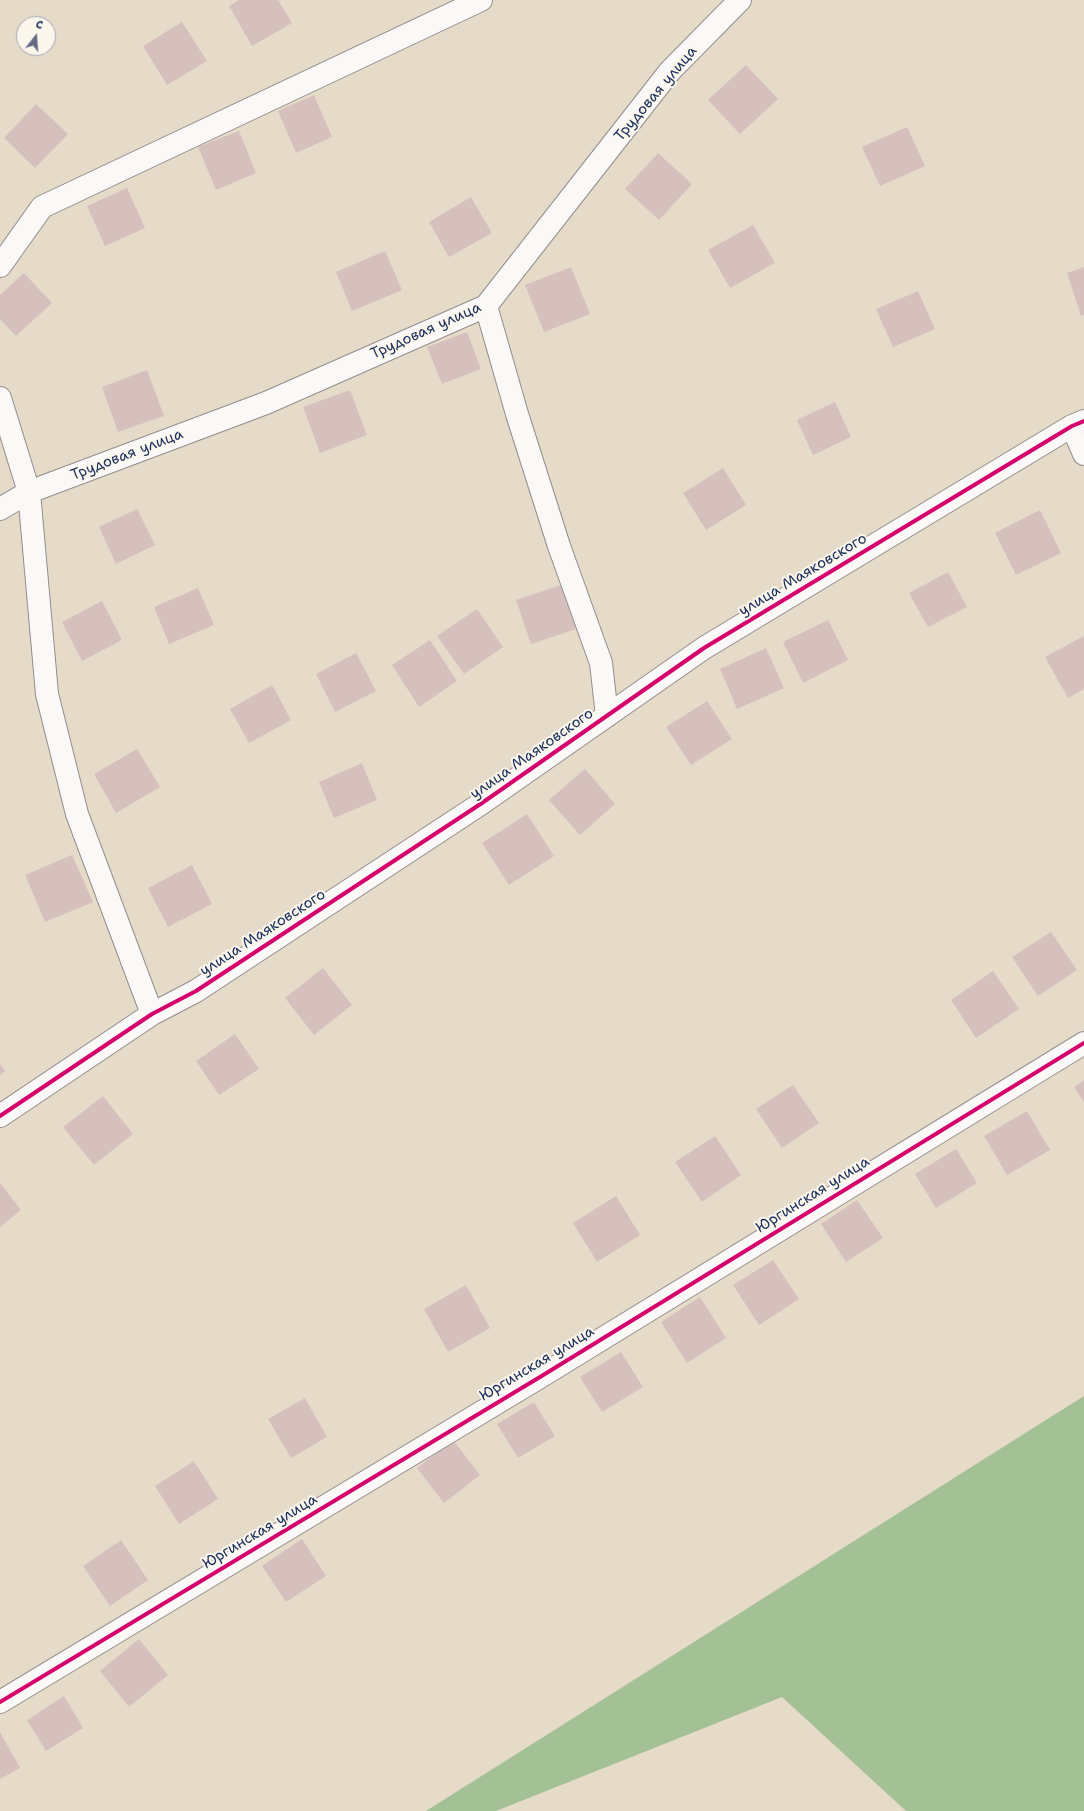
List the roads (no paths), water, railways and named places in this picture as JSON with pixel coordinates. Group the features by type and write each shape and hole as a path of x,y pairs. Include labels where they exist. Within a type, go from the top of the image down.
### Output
{"street":[{"path":"0,266 42,207 481,0"},
{"name":"Трудовая улица","path":"0,509 29,492 266,403 486,306 670,71 740,0"},
{"path":"486,306 517,414 559,546 601,663 607,716"},
{"path":"0,398 29,492 47,694 77,814 152,1014"},
{"path":"1078,424 1084,454"},
{"name":"улица Маяковского","path":"0,1116 152,1014 196,991 482,803 704,648 1078,424"},
{"name":"Юргинская улица","path":"0,1702 540,1377 1084,1043"}]}
